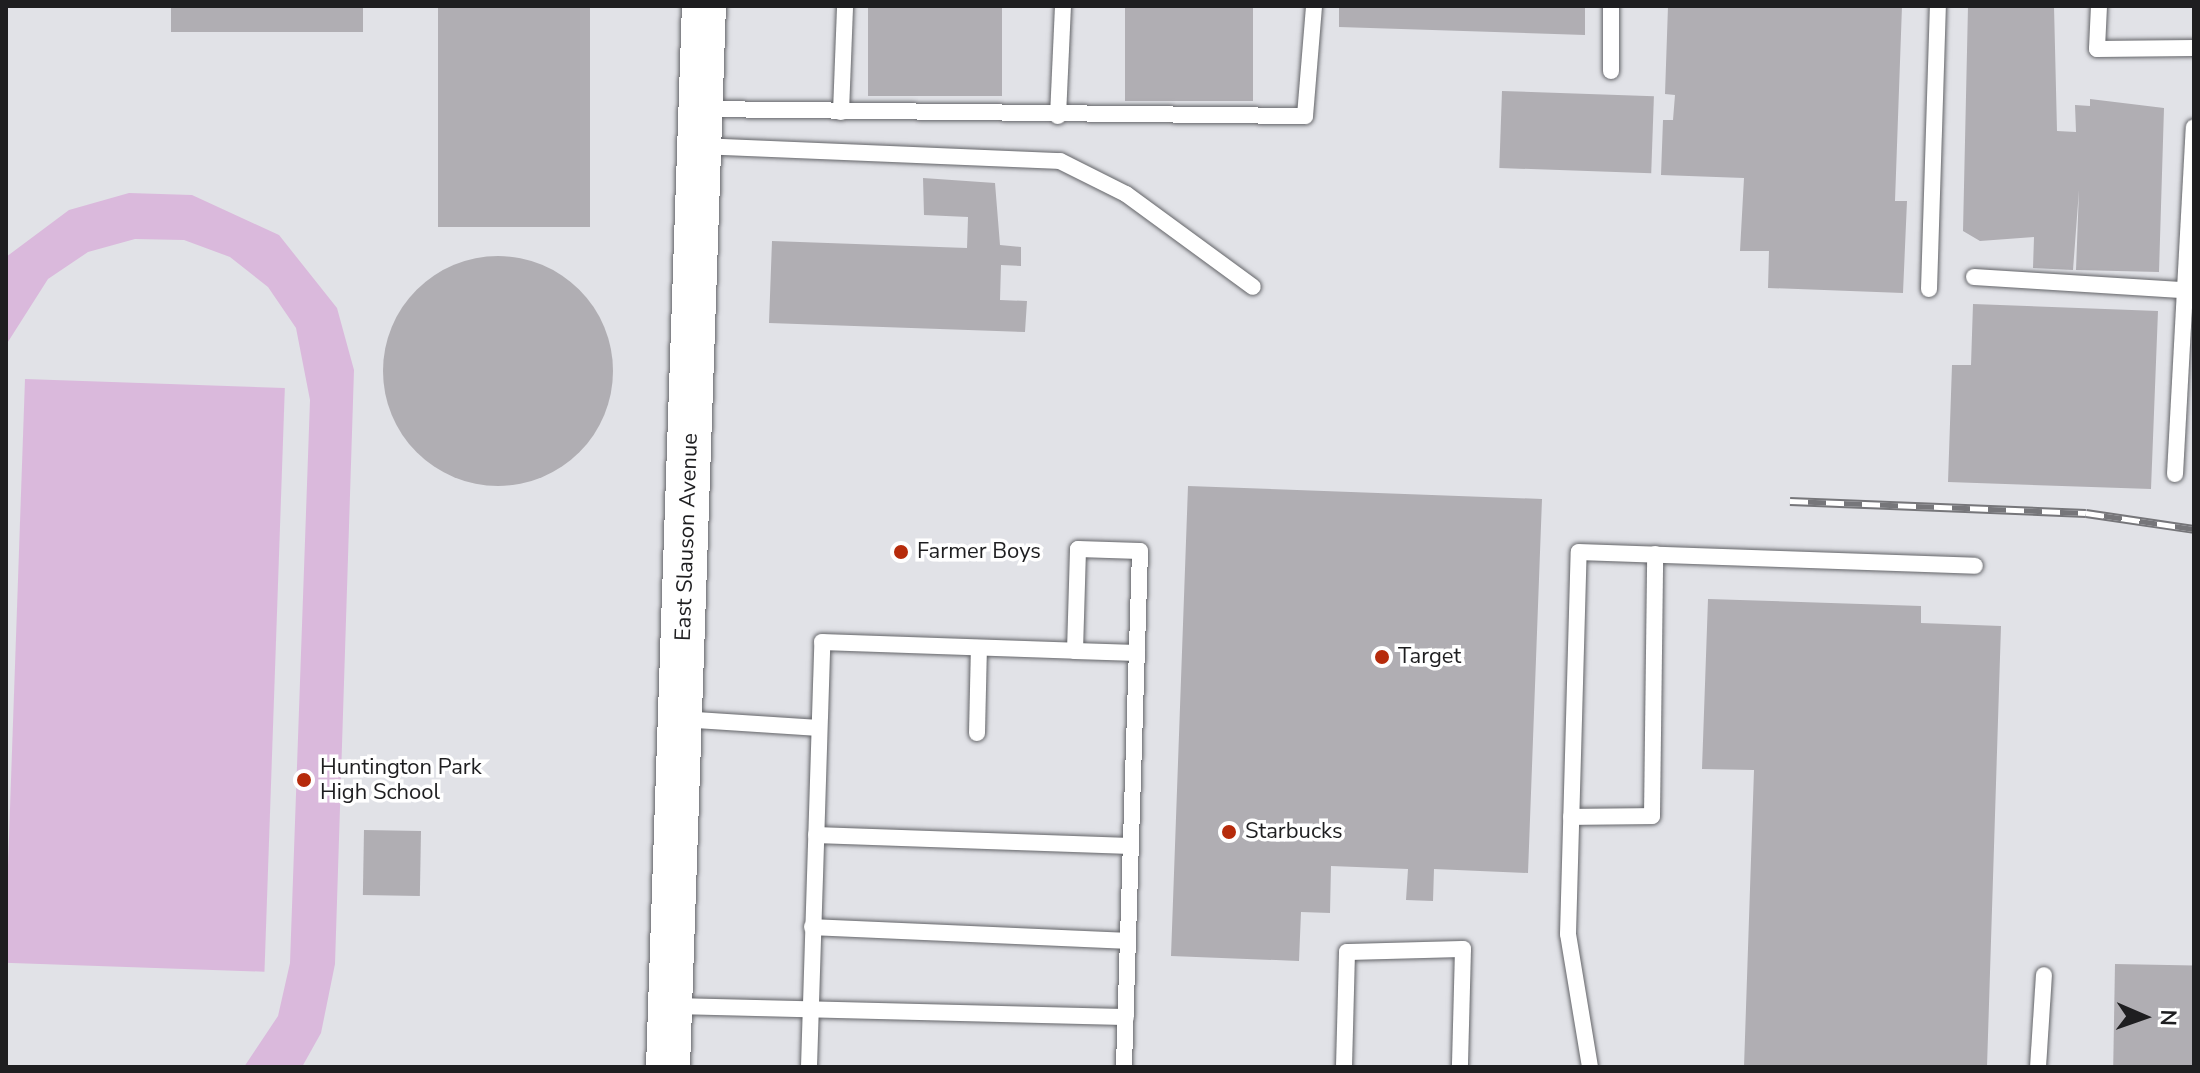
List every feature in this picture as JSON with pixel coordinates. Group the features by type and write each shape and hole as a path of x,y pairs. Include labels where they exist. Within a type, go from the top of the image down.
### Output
{"main road":[{"name":"East Slauson Avenue","path":"668,1067 704,6"}],"lane":[{"path":"841,112 845,6"},
{"path":"1058,116 1063,6"},
{"path":"700,127 841,112 1305,116 1314,6"},
{"path":"1611,6 1611,71"},
{"path":"1929,289 1938,6"},
{"path":"2099,6 2097,49 2194,48"},
{"path":"700,127 1060,161 1126,194 1253,287"},
{"path":"2175,474 2181,290 2194,128"},
{"path":"1974,277 2181,290"},
{"path":"1075,651 1078,549 1140,551 1124,1067"},
{"path":"1590,1067 1568,934 1579,552 1975,566"},
{"path":"1571,817 1652,816 1655,554"},
{"path":"809,1067 808,1010 822,642 1137,653"},
{"path":"977,733 979,648"},
{"path":"680,719 819,728"},
{"path":"816,835 1130,846"},
{"path":"812,927 1128,941"},
{"path":"1344,1067 1347,952 1463,949 1460,1067"},
{"path":"2038,1067 2044,975"},
{"path":"670,1006 1126,1017"}],"shaded area":[{"path":"129,193 192,195 279,235 337,308 354,370 335,964 321,1033 302,1067 244,1067 278,1016 290,963 310,400 296,328 268,287 230,257 184,240 135,239 88,252 48,279 6,345 6,257 69,210"},
{"path":"25,379 285,388 264,972 6,963"}],"building":[{"path":"171,6 363,6 363,32 171,32"},
{"path":"438,6 590,6 590,227 438,227"},
{"path":"868,6 1002,6 1002,96 868,96"},
{"path":"1125,6 1253,6 1253,101 1125,101"},
{"path":"1339,6 1585,6 1585,35 1339,27"},
{"path":"1668,6 1902,6 1895,201 1907,201 1903,293 1768,288 1769,251 1740,251 1744,178 1661,175 1663,120 1673,120 1675,95 1665,94"},
{"path":"1968,6 2054,6 2057,131 2076,132 2075,105 2090,106 2090,99 2164,108 2159,272 2076,270 2079,190 2073,270 2033,268 2034,237 1980,241 1963,231"},
{"path":"1502,91 1654,96 1651,173 1499,168"},
{"path":"923,178 995,183 1000,245 1021,247 1021,266 1001,265 1000,300 1027,301 1025,332 769,323 772,241 967,248 968,217 924,215"},
{"path":"498,256 520,258 542,265 562,275 579,290 594,307 604,327 611,349 611,393 604,415 594,435 579,452 562,467 542,477 520,484 498,486 476,484 454,477 434,467 417,452 402,435 392,415 385,393 383,371 385,349 392,327 402,307 417,290 434,275 454,265 476,258"},
{"path":"1973,304 2158,311 2151,489 1948,482 1952,365 1971,365"},
{"path":"1188,486 1542,499 1528,873 1434,869 1433,901 1406,900 1408,869 1331,866 1330,913 1301,912 1299,961 1171,956"},
{"path":"1708,599 1921,606 1921,623 2001,626 1987,1067 1744,1067 1754,770 1702,769"},
{"path":"364,830 421,831 420,896 363,895"},
{"path":"2115,964 2194,965 2192,1067 2113,1067"}],"railway":[{"path":"1790,501 2086,513 2194,529"}],"place":[{"name":"Farmer Boys","path":"901,552"},
{"name":"Target","path":"1382,657"},
{"name":"Huntington Park High School","path":"304,780"},
{"name":"Starbucks","path":"1229,832"}]}
